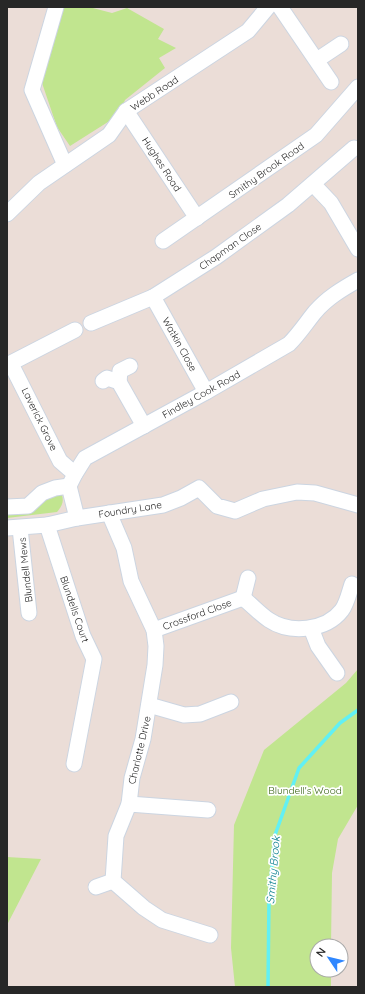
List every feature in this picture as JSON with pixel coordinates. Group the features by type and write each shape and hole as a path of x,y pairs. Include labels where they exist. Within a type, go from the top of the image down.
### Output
{"street":[{"path":"56,7 32,90 65,165"},
{"name":"Webb Road","path":"7,214 39,183 109,136 126,111 248,31 268,7"},
{"path":"280,7 331,82"},
{"path":"317,60 340,44"},
{"name":"Smithy Brook Road","path":"163,241 316,135 358,87"},
{"name":"Hughes Road","path":"126,111 197,218"},
{"name":"Chapman Close","path":"91,323 153,297 216,257 288,205 354,148"},
{"path":"313,184 330,203 358,249"},
{"name":"Findley Cook Road","path":"72,480 85,458 206,392 289,344 328,299 358,280"},
{"name":"Watkin Close","path":"153,297 206,392"},
{"path":"9,364 75,330"},
{"name":"Laverick Grove","path":"9,364 60,461 72,480"},
{"path":"130,366 120,371 119,382 144,426"},
{"path":"103,381 108,378 119,382"},
{"path":"7,507 28,506 42,493 72,480 77,518"},
{"name":"Foundry Lane","path":"14,528 47,525 77,518 163,505 181,498 199,488 217,506 235,511 263,499 297,492 315,492 358,505"},
{"name":"Charlotte Drive","path":"109,513 124,548 132,582 154,630 156,646 155,665 143,739 132,778 128,804 116,836 113,881"},
{"name":"Blundells Court","path":"47,525 83,636 94,659 74,764"},
{"name":"Blundell Mews","path":"14,528 28,613"},
{"path":"243,598 248,578"},
{"name":"Crossford Close","path":"154,630 243,598 268,620 279,625 310,628 329,621 339,613 347,599 352,584"},
{"path":"310,628 318,646 337,673"},
{"path":"149,705 184,715 200,714 231,702"},
{"path":"128,804 208,810"},
{"path":"96,887 113,881 144,908 162,920 210,935"}],"green space":[{"path":"63,7 89,7 112,13 127,8 164,29 158,39 176,48 159,58 165,68 125,100 119,115 70,146 57,127 42,83"},
{"path":"57,493 62,495 63,502 57,512 7,518 7,515 23,513 29,510"},
{"name":"Blundell's Wood","path":"358,669 358,805 338,839 332,873 331,938 309,938 309,978 331,978 331,987 235,987 231,948 234,825 264,750 346,683"},
{"path":"7,857 41,859 7,925"}],"waterway":[{"name":"Smithy Brook","path":"268,987 269,898 275,835 299,768 340,723 358,710"}]}
